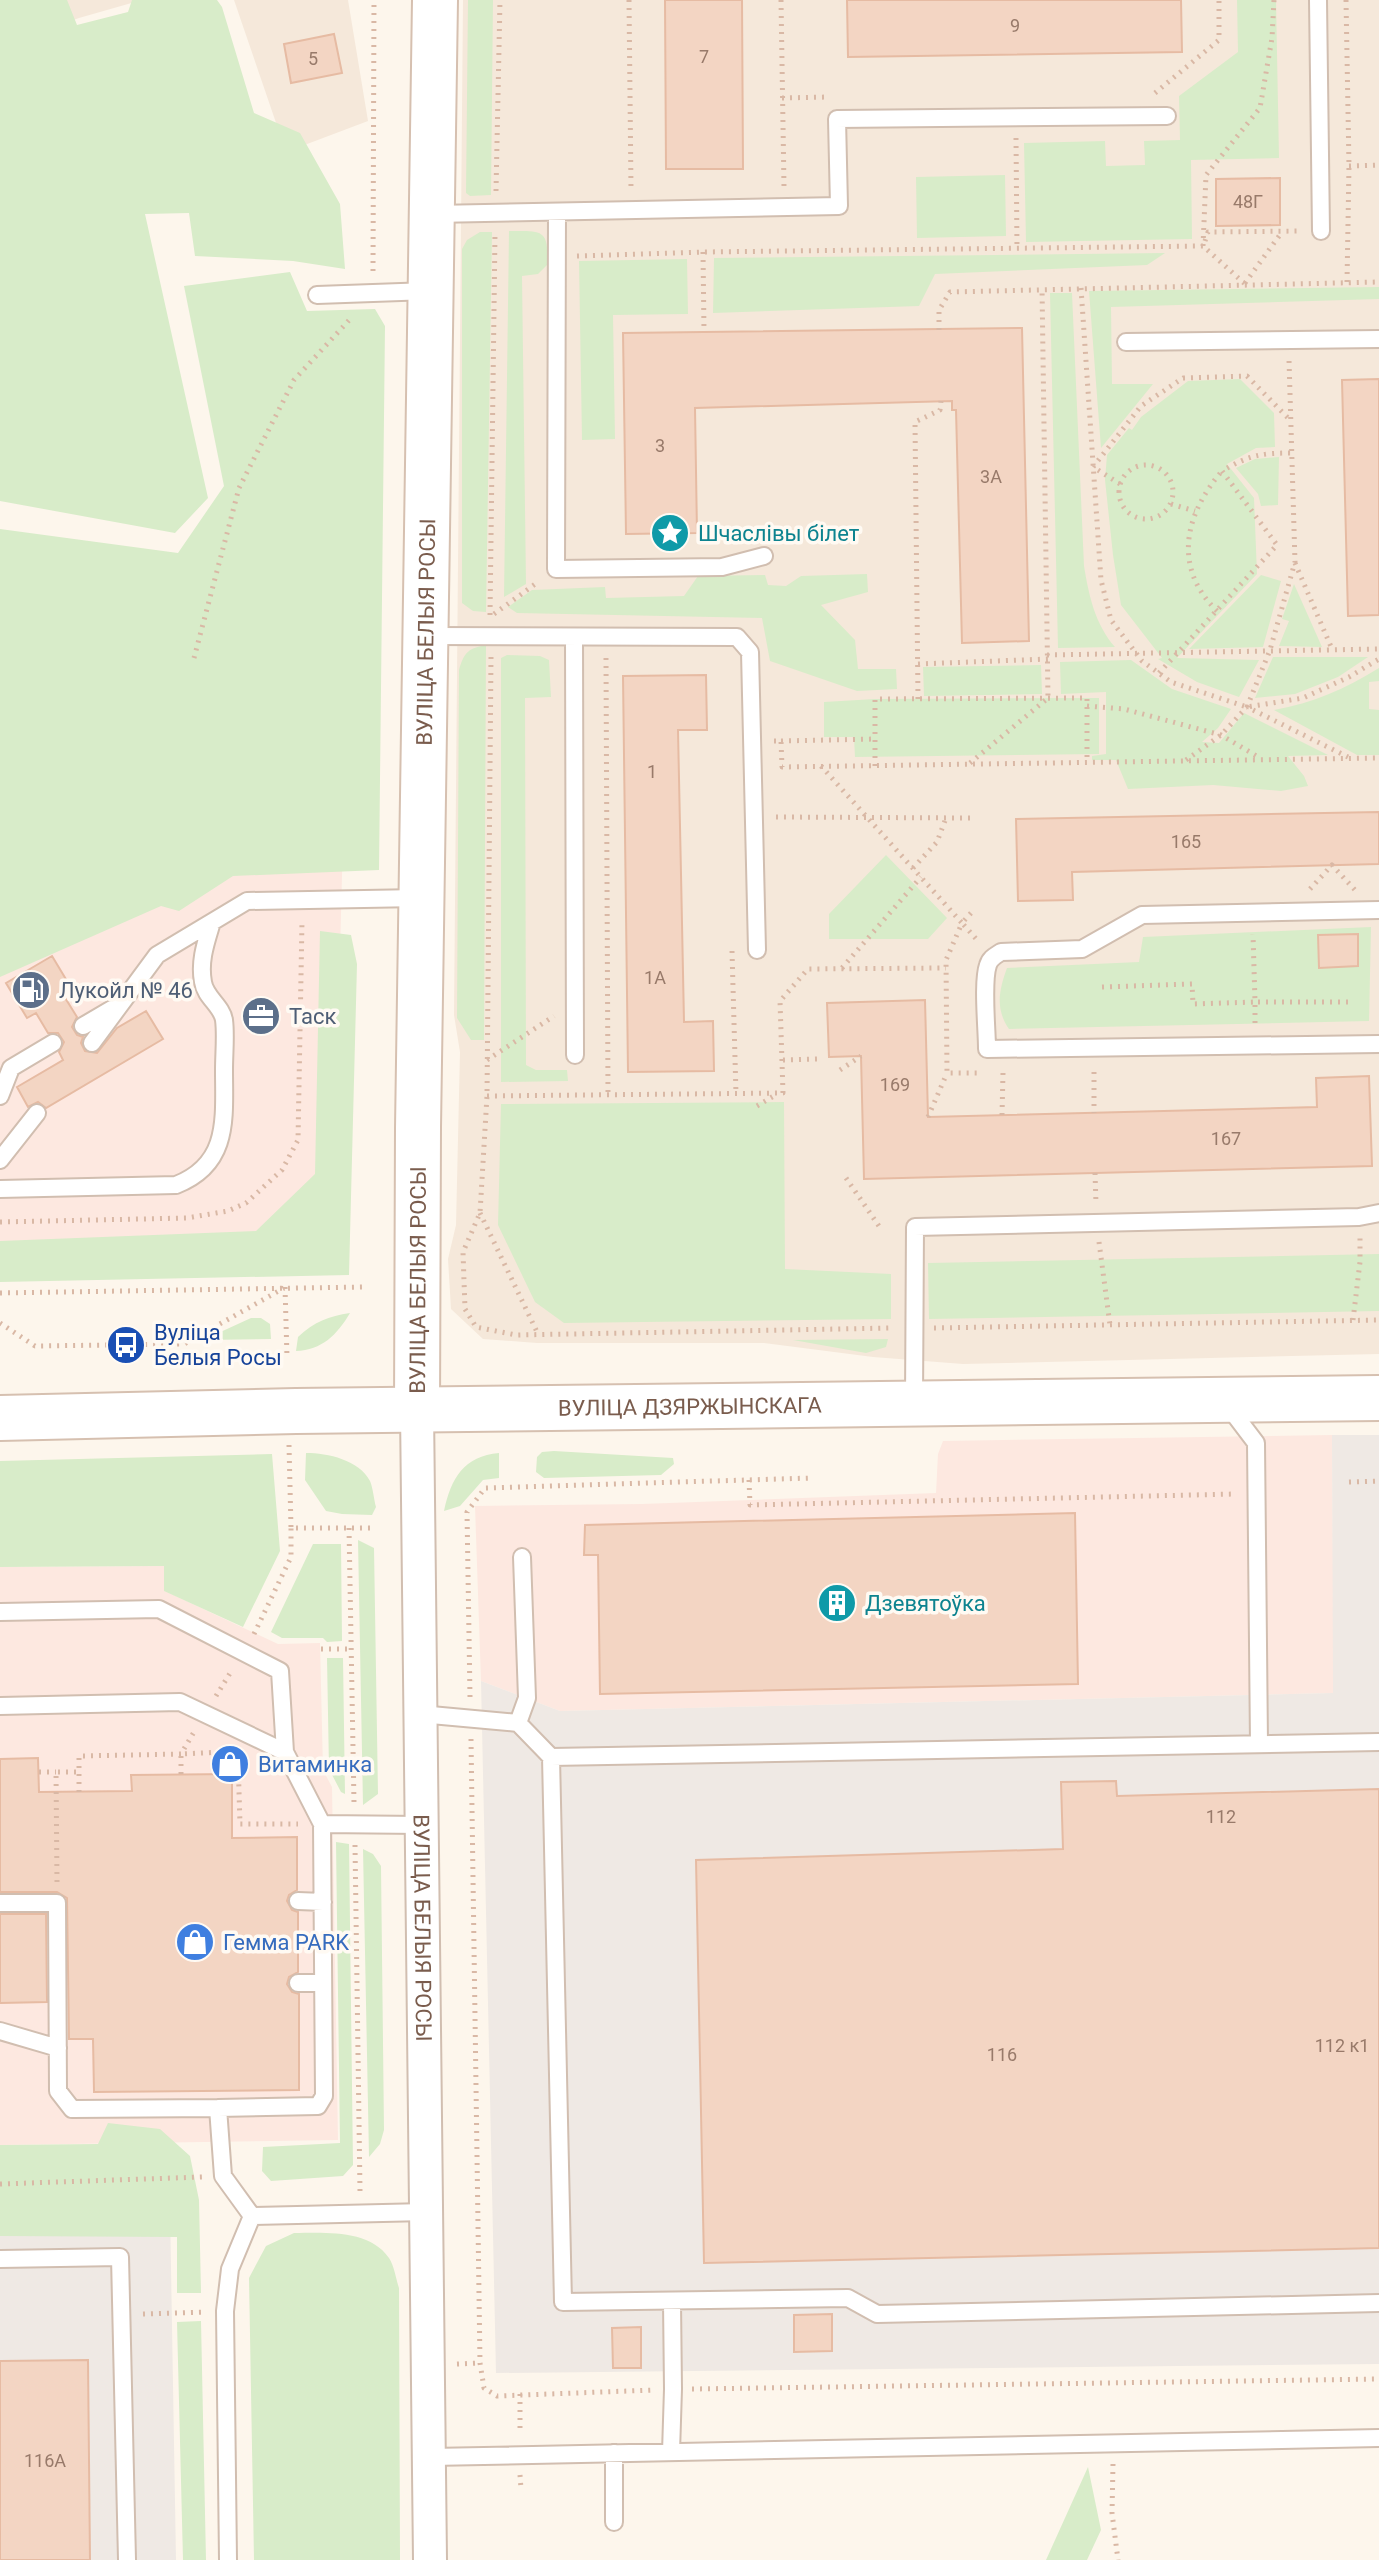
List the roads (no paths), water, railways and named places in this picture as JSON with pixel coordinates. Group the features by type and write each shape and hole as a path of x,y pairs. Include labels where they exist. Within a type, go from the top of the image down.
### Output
{"main road":[{"name":"ВУЛІЦА БЕЛЫЯ РОСЫ","path":"417,1410 418,1128 435,0"},
{"name":"ВУЛІЦА ДЗЯРЖЫНСКАГА","path":"0,1418 1379,1398"}],"street":[{"name":"ВУЛІЦА БЕЛЫЯ РОСЫ","path":"417,1410 430,2560"}],"lane":[{"path":"1318,0 1321,231"},
{"path":"432,214 839,206 837,119 1167,116"},
{"path":"557,212 556,569 722,567 764,556"},
{"path":"317,295 431,291"},
{"path":"1126,342 1379,339"},
{"path":"427,636 737,637 750,652 757,950"},
{"path":"574,637 575,1055"},
{"path":"92,1043 157,955 247,901 423,898"},
{"path":"1379,910 1142,915 1082,949 1001,952 992,957 987,966 986,988 987,1049 1379,1044"},
{"path":"0,1189 176,1185 193,1179 207,1166 223,1135 224,1107 224,1016 203,987 201,962 212,922"},
{"path":"83,1026 121,1004"},
{"path":"0,1096 11,1068 53,1043"},
{"path":"0,1160 37,1113"},
{"path":"914,1405 915,1227 1359,1217 1379,1213"},
{"path":"1189,1401 1234,1414 1256,1443 1259,1744"},
{"path":"518,1723 527,1698 522,1557"},
{"path":"0,1612 159,1609 280,1671 285,1752 322,1824 324,2096 318,2106 72,2109 58,2091 57,1903 0,1903"},
{"path":"0,1706 180,1702 285,1752"},
{"path":"420,1714 518,1723 551,1757 563,2302 848,2298 877,2314 1379,2303"},
{"path":"551,1757 1379,1742"},
{"path":"322,1824 421,1825"},
{"path":"298,1901 323,1902"},
{"path":"298,1983 323,1983"},
{"path":"0,2031 58,2048"},
{"path":"218,2108 223,2176 252,2216"},
{"path":"252,2216 361,2211 426,2212"},
{"path":"228,2560 225,2311 230,2269 252,2216"},
{"path":"0,2259 120,2257 127,2560"},
{"path":"671,2452 672,2302"},
{"path":"431,2457 1379,2438"},
{"path":"614,2453 614,2522"}],"place":[{"name":"Шчаслівы білет","path":"670,533"},
{"name":"Лукойл № 46","path":"31,990"},
{"name":"Таск","path":"261,1016"},
{"name":"Вуліца Белыя Росы","path":"126,1345"},
{"name":"Дзевятоўка","path":"837,1603"},
{"name":"Витаминка","path":"230,1764"},
{"name":"Гемма PARK","path":"195,1942"}]}
